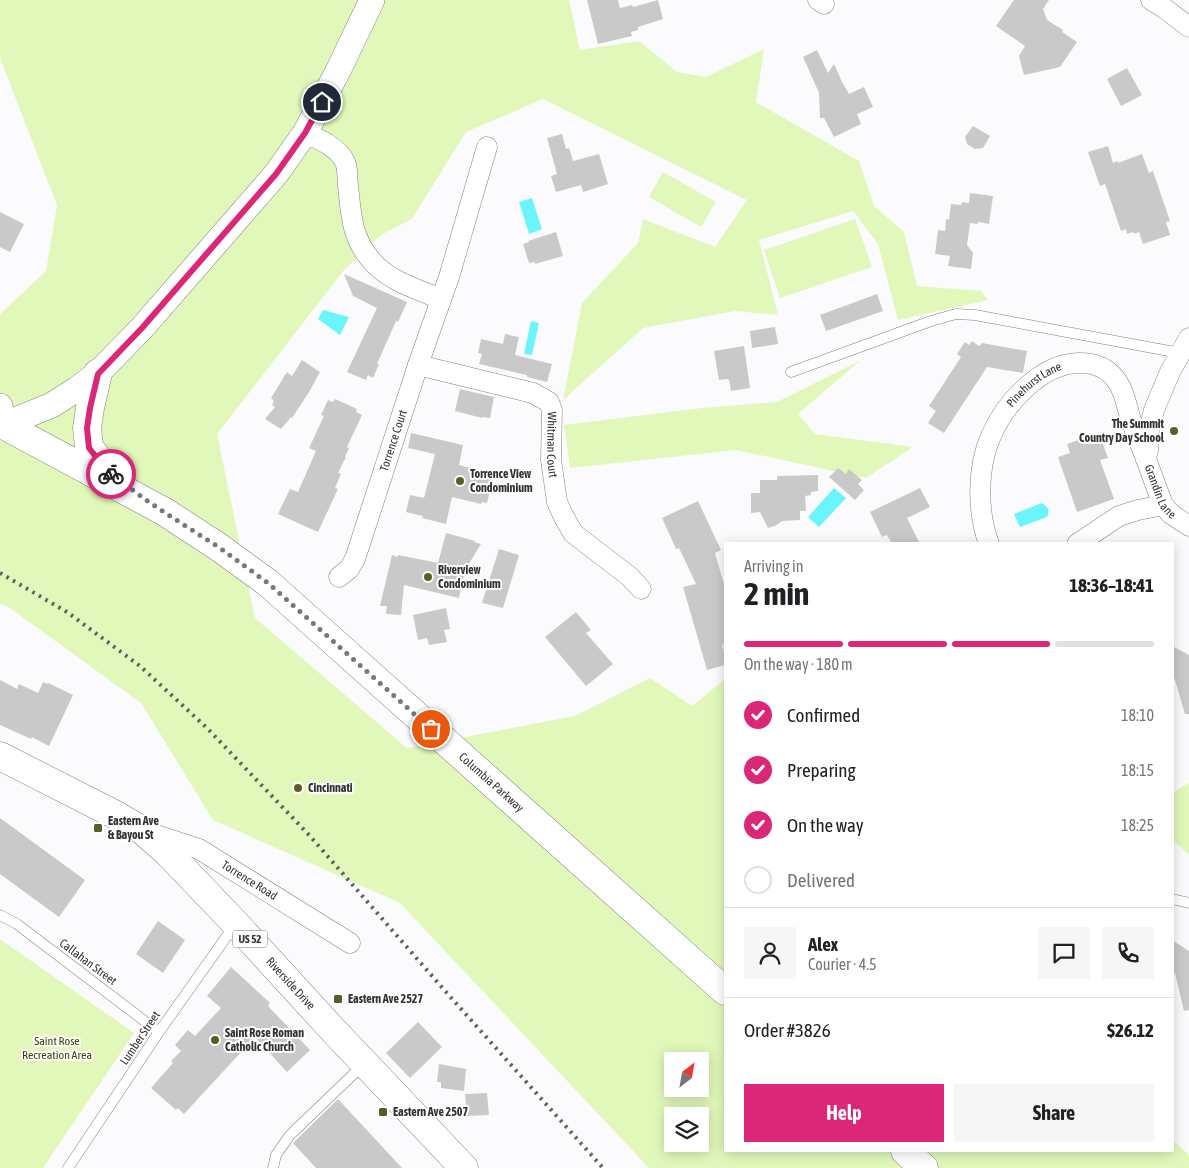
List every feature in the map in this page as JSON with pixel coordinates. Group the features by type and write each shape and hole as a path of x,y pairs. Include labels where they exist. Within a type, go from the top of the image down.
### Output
{"main road":[{"path":"98,374 87,428 89,448 104,467 146,500"},
{"name":"Columbia Parkway","path":"1,418 146,500 220,548 268,583 724,990"},
{"name":"Riverside Drive","path":"0,756 116,815 143,831 167,852 464,1168"},
{"path":"906,1152 924,1168"}],"street":[{"path":"1,418 52,405 98,374 142,328 276,174 305,133 338,71 372,0"},
{"path":"1151,0 1189,27"},
{"path":"305,133 324,142 336,151 345,162 355,234 372,262 387,274 411,288 441,299"},
{"name":"Torrence Court","path":"339,577 349,569 355,559 449,277 487,147"},
{"name":"Grandin Lane","path":"1185,346 1170,372 1154,410 1148,434 1146,459 1164,505 1171,514 1189,526"},
{"name":"Pinehurst Lane","path":"988,542 980,508 980,489 985,454 991,436 1002,416 1021,392 1037,378 1056,368 1075,363 1092,363 1103,368 1112,375 1122,388 1146,459"},
{"name":"Whitman Court","path":"418,366 533,393 549,402 553,419 551,460 557,502 564,517 573,533 630,577 642,589"},
{"path":"1080,542 1119,516 1164,505"},
{"name":"Torrence Road","path":"143,831 200,849 350,943"}],"lane":[{"path":"791,372 956,314 976,315 1185,346"},
{"path":"1174,900 1189,904"},
{"name":"Callahan Street","path":"0,915 17,924 159,1032"},
{"name":"Lumber Street","path":"68,1168 159,1032 236,924"},
{"path":"273,1168 276,1155 290,1135 364,1063"}],"green space":[{"path":"0,0 569,0 580,50 639,41 677,72 706,77 764,49 756,102 859,161 874,206 904,232 917,286 981,291 988,300 898,320 878,244 853,211 759,240 778,315 735,311 643,328 563,400 582,303 638,243 643,219 715,247 747,200 543,99 466,132 412,219 381,235 344,270 217,434 255,618 407,748 575,716 650,678 692,706 724,680 724,1152 1174,1152 1174,1142 1189,1155 1189,1168 649,1168 400,903 213,820 141,703 7,606 0,604 0,314 46,271 57,205 0,58"},
{"path":"663,172 716,202 701,227 649,197"},
{"path":"855,219 872,267 780,298 764,250"},
{"path":"861,360 798,414 815,434 913,447 866,478 736,450 570,468 564,425 702,408 777,402"},
{"path":"1189,783 1189,855 1174,841 1174,792"},
{"name":"Saint Rose Recreation Area","path":"0,939 134,1033 43,1168 0,1168"}],"water":[{"path":"532,198 542,229 529,234 519,202"},
{"path":"323,310 349,317 340,335 318,319"},
{"path":"531,321 539,323 532,355 524,354"},
{"path":"834,488 846,498 819,527 808,517"},
{"path":"1042,503 1048,509 1047,517 1020,527 1014,514"}],"building":[{"path":"587,0 618,0 620,8 632,5 633,7 658,0 663,19 638,27 638,30 631,32 632,36 598,44"},
{"path":"1014,0 1049,0 1043,9 1047,20 1077,42 1060,67 1024,75 1019,56 1025,46 996,26"},
{"path":"817,50 828,73 834,64 849,94 864,87 873,107 857,114 861,124 834,137 824,118 820,118 819,93 803,57"},
{"path":"1127,68 1142,95 1121,106 1107,79"},
{"path":"973,126 990,136 983,148 975,149 967,144 965,137"},
{"path":"562,134 566,149 569,148 573,161 599,154 608,184 583,192 581,185 556,192 551,176 557,174 547,138"},
{"path":"1108,146 1113,163 1142,154 1149,173 1153,171 1170,221 1166,222 1170,235 1143,244 1139,232 1127,234 1126,229 1121,231 1105,184 1100,186 1088,152"},
{"path":"970,193 993,196 989,224 970,223 967,245 973,253 971,269 948,266 950,256 935,254 938,230 945,231 946,219 949,220 951,204 961,205 962,202 969,203"},
{"path":"0,212 24,224 10,252 0,247"},
{"path":"556,232 563,256 535,264 535,262 529,263 523,244"},
{"path":"344,274 407,302 398,322 396,321 377,364 379,364 373,378 368,375 366,380 347,372 377,308 353,296"},
{"path":"877,294 883,311 826,331 820,315"},
{"path":"775,327 778,344 752,348 750,331"},
{"path":"505,334 519,337 515,355 552,364 547,382 527,377 527,375 479,364 482,354 478,353 481,339 503,344"},
{"path":"972,341 979,346 982,343 1027,351 1023,373 987,367 944,433 928,423 936,411 929,406 961,357 957,354 965,342 969,345"},
{"path":"744,346 750,388 731,391 729,380 719,380 714,351"},
{"path":"302,360 320,372 292,418 281,429 265,419 275,407 272,405 274,401 271,398 287,372 292,376"},
{"path":"460,389 494,397 490,418 482,418 455,411"},
{"path":"335,399 357,409 356,412 362,415 347,447 349,448 346,457 338,473 341,474 335,488 338,489 318,532 278,514 290,489 298,492 316,451 309,448 324,416 321,415 328,400 333,402"},
{"path":"411,433 463,445 459,465 494,474 487,503 482,502 481,504 452,497 446,524 406,512 410,495 424,498 435,454 408,448"},
{"path":"1099,433 1108,458 1100,460 1114,499 1077,512 1058,457 1070,453 1067,444"},
{"path":"838,468 846,474 849,469 862,480 858,484 864,490 855,500 829,477"},
{"path":"818,475 818,491 811,492 811,495 805,496 806,511 800,511 800,520 782,521 768,528 760,512 751,513 751,493 760,493 760,480 777,480 777,476"},
{"path":"920,488 930,507 907,518 919,542 891,542 887,535 882,537 870,512"},
{"path":"698,501 721,550 715,553 724,584 724,644 722,645 724,665 707,670 683,587 696,584 679,548 676,549 662,518"},
{"path":"446,533 481,544 465,570 459,598 404,585 401,615 386,614 387,606 380,606 392,555 438,563"},
{"path":"499,549 519,555 503,608 482,603"},
{"path":"446,608 450,629 444,630 447,642 429,645 427,638 418,640 413,615"},
{"path":"576,612 591,630 586,633 613,664 586,686 545,637"},
{"path":"1174,647 1189,655 1189,714 1185,714 1174,677"},
{"path":"0,680 17,689 19,684 38,693 43,682 48,683 73,695 49,746 32,737 31,739 0,725"},
{"path":"0,818 85,880 59,917 0,874"},
{"path":"158,921 185,940 163,973 136,954"},
{"path":"1174,941 1189,951 1189,1010 1184,1011 1175,973"},
{"name":"Saint Rose Roman Catholic Church","path":"231,967 270,1003 268,1006 310,1050 287,1072 255,1037 184,1114 178,1108 176,1110 151,1088 181,1051 175,1045 188,1030 195,1036 221,1008 207,996"},
{"path":"418,1022 442,1047 410,1078 386,1053"},
{"path":"439,1064 466,1069 464,1091 441,1088 441,1082 437,1082"},
{"path":"487,1093 489,1115 467,1116 465,1094"},
{"path":"338,1099 402,1168 316,1168 293,1143"}],"railway":[{"path":"0,573 67,612 140,666 207,728 310,836 603,1168"}],"way so far":[{"path":"111,474 268,583 431,729"}],"place":[{"name":"The Summit Country Day School","path":"1174,431"},
{"name":"Torrence View Condominium","path":"460,481"},
{"name":"Riverview Condominium","path":"428,577"},
{"name":"Cincinnati","path":"298,788"},
{"name":"Eastern Ave & Bayou St","path":"98,828"},
{"name":"Eastern Ave 2527","path":"338,999"},
{"name":"Saint Rose Roman Catholic Church","path":"215,1040"},
{"name":"Eastern Ave 2507","path":"383,1112"}],"route":[{"path":"111,474 89,448 87,428 98,374 142,328 276,174 305,133 322,102"}]}
